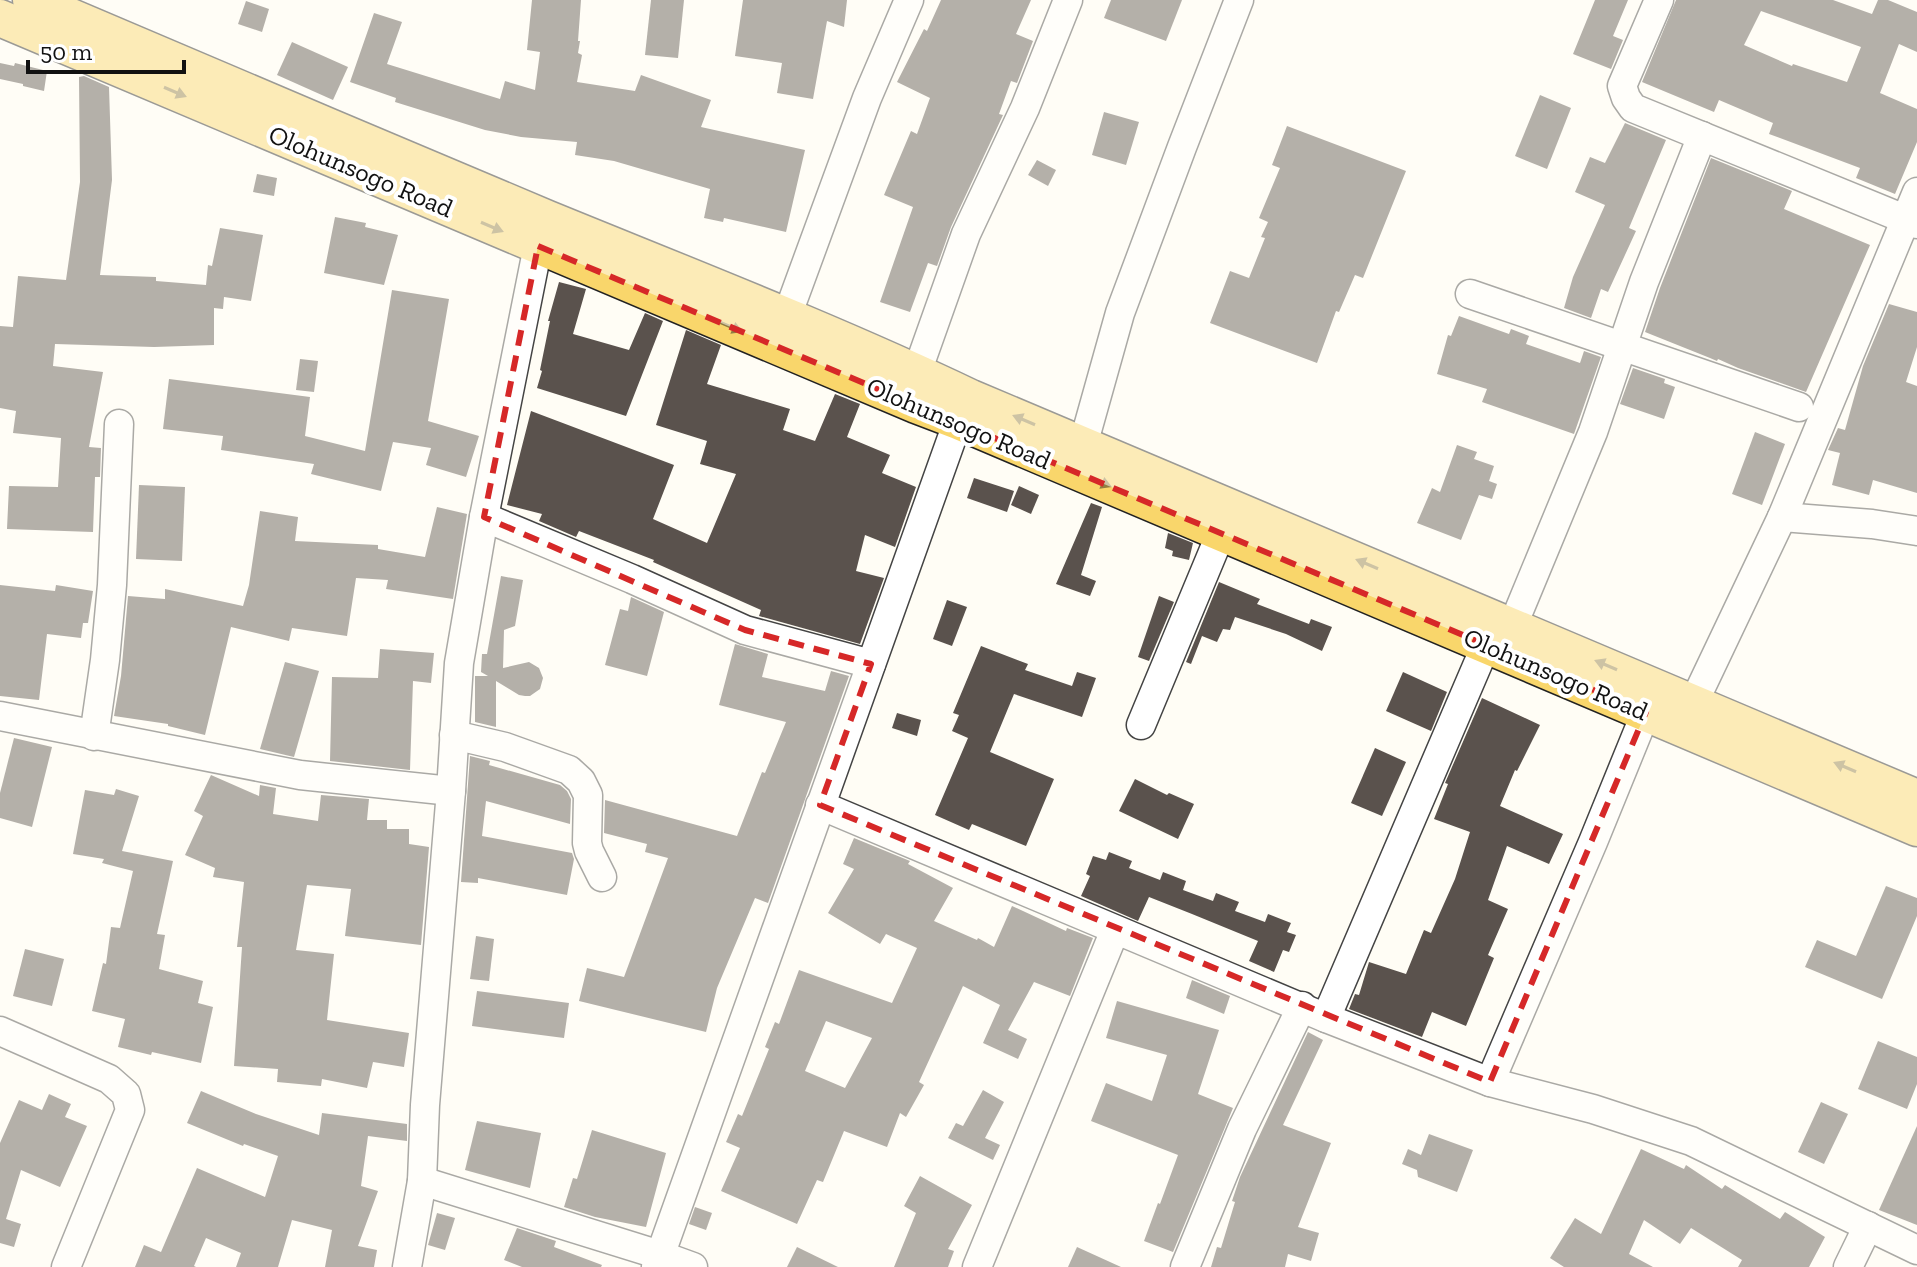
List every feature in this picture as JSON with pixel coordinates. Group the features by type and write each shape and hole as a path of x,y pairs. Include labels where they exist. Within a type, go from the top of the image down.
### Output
{"main road":[{"name":"Olohunsogo Road","path":"31,0 222,96 538,246 1221,533 1694,702 1917,798"},
{"name":"Olohunsogo Road","path":"0,18 222,96 548,218 787,316 1083,445 1500,635 1646,712 1917,828"}],"street":[{"path":"787,316 867,98 909,0"},
{"path":"917,372 966,234 1025,108 1068,0"},
{"path":"1083,445 1120,313 1239,0"},
{"path":"1659,0 1622,86 1633,108 1911,221"},
{"path":"1185,1267 1242,1129 1314,1012 1500,635 1593,432 1644,282 1702,136"},
{"path":"1694,702 1782,517 1911,221 1917,192"},
{"path":"407,1267 422,1181 425,1105 459,663 484,517 538,246"},
{"path":"1470,294 1799,407"},
{"path":"658,1261 958,421"},
{"path":"94,736 112,585 119,424"},
{"path":"484,517 745,630 871,664"},
{"path":"1782,517 1917,531"},
{"path":"1141,725 1221,533"},
{"path":"1490,1082 1646,712"},
{"path":"0,716 300,775 451,791"},
{"path":"454,735 505,747 569,770 581,781 588,795 587,843 602,877"},
{"path":"820,805 1115,930 1490,1082 1593,1109 1691,1141 1917,1250"},
{"path":"977,1267 1115,930"},
{"path":"0,1031 109,1079 126,1094 130,1110 66,1267"},
{"path":"422,1181 658,1261 693,1267"},
{"path":"1848,1267 1868,1226"}],"highlighted area":[{"path":"538,246 1646,712 1490,1082 820,805 871,664 745,630 484,517"}],"building":[{"path":"532,0 581,0 578,53 582,55 577,82 635,91 641,75 711,100 701,127 805,150 786,232 724,218 723,222 704,218 710,189 614,161 575,155 577,142 485,130 395,102 396,98 350,82 374,13 402,22 387,64 500,99 505,81 535,90 540,52 527,50"},
{"path":"651,0 684,0 678,58 645,55"},
{"path":"743,0 847,0 844,27 827,21 813,99 777,93 782,63 735,56"},
{"path":"941,0 1031,0 1016,34 1033,41 1017,83 1011,81 999,114 1003,115 951,227 937,266 928,263 910,312 880,302 913,207 884,195 911,131 917,134 930,98 897,82"},
{"path":"1111,0 1182,0 1166,41 1104,18"},
{"path":"1595,0 1628,0 1613,36 1623,40 1611,69 1573,54"},
{"path":"1676,0 1833,0 1872,14 1878,0 1888,0 1917,12 1917,52 1899,44 1880,93 1917,109 1917,142 1895,194 1856,178 1860,168 1769,134 1773,123 1719,100 1714,112 1642,82","holes":["1761,11 1861,47 1847,82 1792,66 1744,45"]},
{"path":"246,1 269,9 262,32 238,24"},
{"path":"292,42 348,67 333,100 277,75"},
{"path":"0,63 14,66 15,63 47,71 44,91 0,79"},
{"path":"84,76 109,87 112,180 100,275 156,277 156,281 206,285 208,265 212,266 220,228 263,235 251,301 224,297 223,309 214,308 214,345 55,344 53,366 103,372 89,447 101,448 100,477 95,477 93,532 7,529 9,486 58,487 61,438 13,433 16,411 0,408 0,326 13,327 18,276 66,280 80,182 79,77"},
{"path":"1540,95 1571,108 1547,169 1515,156"},
{"path":"1104,112 1139,122 1126,165 1092,155"},
{"path":"1625,123 1666,140 1629,228 1636,231 1608,292 1601,289 1591,318 1564,308 1573,277 1605,205 1575,192 1590,157 1605,163"},
{"path":"1287,126 1406,171 1363,278 1355,275 1339,312 1336,311 1317,363 1210,323 1230,271 1249,278 1265,238 1261,237 1268,222 1259,218 1280,168 1272,165"},
{"path":"1711,158 1792,191 1784,209 1870,245 1806,392 1645,332"},
{"path":"1037,160 1056,170 1048,186 1028,175"},
{"path":"257,174 277,178 274,196 253,192"},
{"path":"335,217 366,223 365,227 398,235 384,285 324,273"},
{"path":"559,282 586,289 573,334 629,350 645,313 663,321 626,416 537,388 548,321"},
{"path":"392,290 449,299 428,421 479,436 466,477 426,465 431,448 393,442 381,491 311,474 314,464 221,450 223,436 163,429 169,379 310,397 305,436 365,451"},
{"path":"1889,304 1917,312 1917,347 1906,382 1917,386 1917,493 1873,480 1869,495 1832,485 1840,453 1828,450 1838,428 1845,430 1863,366"},
{"path":"1459,316 1509,334 1511,329 1529,336 1526,344 1580,363 1584,351 1601,357 1574,434 1482,402 1487,389 1437,374 1448,335 1451,336"},
{"path":"686,330 721,345 707,384 790,409 783,430 815,441 835,394 860,404 847,437 890,455 882,473 916,487 895,547 865,535 856,571 884,578 860,644 759,616 761,610 654,560 579,531 576,537 539,521 542,514 507,505 531,411 674,465 653,519 707,543 736,474 700,464 707,441 656,425"},
{"path":"300,359 318,361 314,392 296,390"},
{"path":"1633,368 1665,379 1664,383 1675,387 1664,419 1620,404"},
{"path":"1755,432 1785,444 1762,505 1732,494"},
{"path":"1457,445 1477,452 1474,459 1494,466 1489,481 1497,484 1492,499 1479,495 1461,540 1417,523 1432,488 1440,492"},
{"path":"974,478 1014,491 1007,512 967,498"},
{"path":"139,485 185,487 182,561 136,559"},
{"path":"1019,486 1039,495 1031,514 1011,505"},
{"path":"1091,503 1102,507 1081,575 1096,581 1090,596 1056,584"},
{"path":"437,507 467,514 453,599 386,589 388,580 356,578 347,636 292,628 289,641 231,627 205,735 168,724 114,716 128,596 165,599 165,589 243,606 260,511 298,517 295,541 378,545 378,549 425,557"},
{"path":"1168,533 1193,543 1189,560 1172,556 1173,551 1165,548"},
{"path":"501,576 523,580 515,626 504,630 503,668 529,662 539,668 543,678 540,689 530,696 519,695 496,681 496,727 475,722 475,676 488,676 481,672 482,654 487,654"},
{"path":"1219,582 1260,599 1257,604 1309,624 1311,619 1332,627 1322,651 1286,634 1235,617 1230,630 1223,629 1217,642 1202,636 1191,664 1186,662"},
{"path":"0,585 55,591 56,585 93,591 88,623 83,623 81,638 47,634 39,700 0,696"},
{"path":"1159,596 1174,602 1149,661 1138,657"},
{"path":"631,597 664,612 647,676 605,665 620,609 628,611"},
{"path":"947,600 967,607 952,646 933,639"},
{"path":"735,644 768,654 762,677 825,691 831,671 849,676 768,903 755,898 717,988 706,1032 579,1001 587,968 624,977 668,858 645,852 647,844 604,833 605,800 737,836 762,772 765,773 786,722 719,705"},
{"path":"981,646 1028,664 1025,670 1072,686 1077,672 1096,678 1082,717 1014,694 990,752 1054,779 1026,846 972,824 969,830 935,815 968,738 952,731 959,715 953,713"},
{"path":"380,649 434,653 431,683 413,681 410,770 330,761 332,677 378,678"},
{"path":"285,662 319,671 294,757 260,749"},
{"path":"1403,672 1447,692 1431,731 1386,711"},
{"path":"1482,698 1540,725 1515,770 1500,806 1563,834 1549,864 1507,846 1488,900 1508,909 1488,955 1494,958 1466,1026 1432,1012 1422,1037 1349,1009 1355,994 1359,995 1369,962 1406,974 1424,930 1431,933 1455,879 1470,832 1434,819 1448,784 1445,783"},
{"path":"897,713 921,720 917,736 892,728"},
{"path":"14,738 52,747 32,827 0,818 0,793"},
{"path":"1375,748 1406,762 1382,816 1351,803"},
{"path":"470,756 490,761 489,765 560,785 567,791 571,799 570,824 486,801 482,836 572,853 574,859 567,895 478,878 478,883 461,882"},
{"path":"211,775 259,796 260,785 276,788 273,814 318,821 321,795 369,799 367,820 387,820 387,829 409,829 409,844 429,847 421,945 345,936 351,889 307,885 296,950 334,954 327,1020 409,1033 404,1067 373,1062 367,1088 322,1079 321,1086 277,1082 278,1069 234,1066 242,947 237,947 244,882 213,877 215,868 185,855 203,816 194,811"},
{"path":"1135,779 1194,804 1178,839 1119,811"},
{"path":"116,789 139,796 122,851 173,861 157,934 165,935 159,969 203,981 198,1003 213,1007 201,1063 118,1047 125,1019 92,1011 103,963 106,964 111,927 120,928 133,871 102,863 104,859 73,854 85,790 114,795"},
{"path":"854,838 910,861 908,864 953,888 934,921 994,947 1012,906 1066,931 1067,928 1093,938 1070,996 1034,982 1008,1030 1027,1039 1018,1059 983,1043 1000,1005 963,986 919,1082 924,1085 906,1117 900,1113 887,1147 844,1131 823,1182 817,1180 797,1224 721,1191 740,1148 726,1142 738,1114 742,1116 769,1049 765,1047 775,1022 779,1024 799,970 892,1003 917,948 886,934 880,944 828,913 854,869 843,864","holes":["826,1021 872,1038 845,1088 805,1071"]},
{"path":"1109,852 1132,861 1129,868 1160,880 1163,872 1186,881 1183,890 1213,901 1216,893 1239,902 1235,911 1265,922 1268,914 1291,923 1287,932 1296,935 1289,952 1283,950 1274,972 1249,961 1258,941 1149,897 1138,921 1081,896 1090,876 1086,874 1093,856 1106,860"},
{"path":"1886,886 1917,898 1917,916 1882,999 1805,967 1817,940 1856,956"},
{"path":"476,936 494,939 489,981 470,979"},
{"path":"25,949 64,959 52,1006 13,996"},
{"path":"1192,980 1230,996 1224,1014 1186,998"},
{"path":"477,991 569,1003 564,1038 472,1026"},
{"path":"1117,1001 1219,1030 1198,1094 1233,1108 1173,1252 1144,1241 1178,1155 1091,1121 1106,1083 1152,1101 1167,1055 1106,1038"},
{"path":"1308,1032 1323,1040 1283,1125 1331,1143 1298,1227 1319,1233 1311,1261 1288,1254 1285,1267 1211,1267 1217,1247 1221,1248 1240,1177"},
{"path":"1878,1041 1917,1057 1917,1084 1907,1109 1858,1089"},
{"path":"983,1090 1004,1102 985,1138 1000,1145 993,1160 948,1138 956,1123 963,1126"},
{"path":"201,1091 319,1135 322,1113 407,1124 407,1141 368,1136 361,1186 378,1191 358,1246 377,1250 374,1267 325,1267 332,1230 292,1220 278,1267 236,1267 241,1253 206,1238 196,1267 135,1267 144,1245 161,1252 197,1168 265,1197 278,1156 243,1146 187,1123"},
{"path":"49,1094 71,1104 65,1117 87,1126 60,1187 21,1170 6,1219 21,1224 14,1247 0,1243 0,1143 19,1100 42,1110"},
{"path":"1821,1102 1848,1114 1824,1164 1798,1152"},
{"path":"477,1121 541,1133 530,1188 465,1170"},
{"path":"1917,1126 1917,1225 1879,1210"},
{"path":"592,1130 666,1153 646,1227 564,1207 573,1178 577,1179"},
{"path":"1429,1134 1473,1150 1457,1192 1418,1177 1417,1170 1402,1164 1408,1149 1421,1155"},
{"path":"1641,1149 1684,1169 1686,1165 1722,1189 1725,1185 1780,1219 1785,1212 1825,1237 1809,1267 1738,1267 1742,1260 1691,1228 1680,1244 1644,1220 1629,1254 1653,1267 1564,1267 1550,1258 1575,1218 1601,1234"},
{"path":"920,1176 972,1205 948,1249 954,1251 948,1267 894,1267 916,1213 904,1206"},
{"path":"695,1207 712,1213 706,1230 689,1224"},
{"path":"437,1213 455,1218 445,1250 428,1245"},
{"path":"517,1228 556,1241 554,1247 602,1265 522,1267 504,1260"},
{"path":"797,1247 838,1267 787,1267"},
{"path":"1077,1247 1121,1267 1068,1267"}]}
